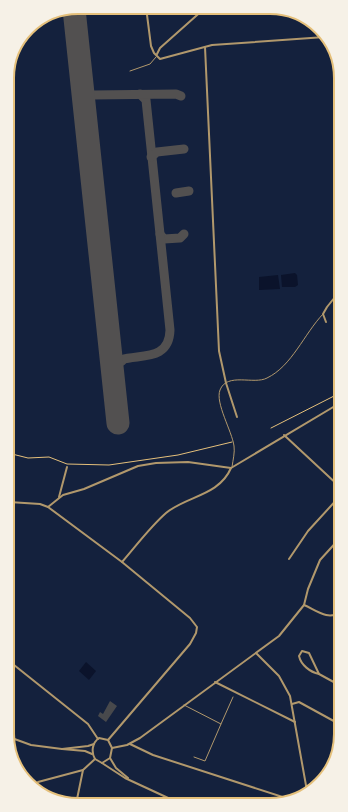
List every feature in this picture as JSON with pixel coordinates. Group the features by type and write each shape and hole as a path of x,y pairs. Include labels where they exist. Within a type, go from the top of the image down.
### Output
{"street":[{"path":"147,14 151,46 154,54 157,54 160,59 204,46 319,37"},
{"path":"157,54 160,48 199,14"},
{"path":"204,46 219,351 226,383 237,417"},
{"path":"326,322 323,314 334,298"},
{"path":"122,562 166,514 204,495 216,487 226,477 231,468 334,406"},
{"path":"284,435 334,481"},
{"path":"48,507 59,497 84,489 130,468 144,464 194,463 231,468"},
{"path":"59,497 67,467"},
{"path":"14,502 40,504 48,507 122,562 190,618 197,629 190,644 108,740"},
{"path":"289,559 305,536 334,503"},
{"path":"112,748 130,744 279,636 304,605 316,568 325,554 334,544"},
{"path":"304,605 330,616 334,616"},
{"path":"319,674 309,653 304,650 300,652 299,656 301,662 312,672 334,682"},
{"path":"256,653 280,676 287,688 292,704 306,787"},
{"path":"14,664 88,724 98,739"},
{"path":"214,682 295,722"},
{"path":"292,704 299,702 334,721"},
{"path":"62,749 88,746 94,744 98,739 103,738 108,740 112,748 110,758 116,768 129,779"},
{"path":"15,739 31,745 84,751 93,754"},
{"path":"94,744 93,754 95,759 129,779 169,798"},
{"path":"130,744 153,755 282,797"},
{"path":"102,763 110,758"},
{"path":"38,782 83,770 95,759"},
{"path":"77,798 83,770"}],"lane":[{"path":"130,71 150,64 157,54"},
{"path":"231,468 234,447 230,429 219,401 220,390 226,383 236,380 256,382 267,379 280,370 311,326 323,314"},
{"path":"194,757 205,761 233,697"},
{"path":"184,705 221,724"}],"path":[{"path":"271,428 334,396"},
{"path":"14,454 28,458 48,457 67,464 109,465 178,455 230,443"}],"water":[{"path":"295,273 297,275 298,285 295,287 282,287 281,275"},
{"path":"278,275 280,289 259,290 259,277"},
{"path":"86,662 96,671 89,680 79,671"}],"building":[{"path":"110,701 117,706 106,722 98,716 100,712 103,714"}],"taxiway":[{"path":"140,94 146,100 160,234 164,239 180,238 184,234"},
{"path":"84,101 86,97 92,95 176,94 181,96"},
{"path":"151,157 157,152 184,149"},
{"path":"176,193 189,191"},
{"path":"112,368 117,362 125,359 154,354 162,350 168,342 170,330 160,234"},
{"path":"111,355 116,360 122,361"}],"runway":[{"path":"75,14 118,423"}]}
